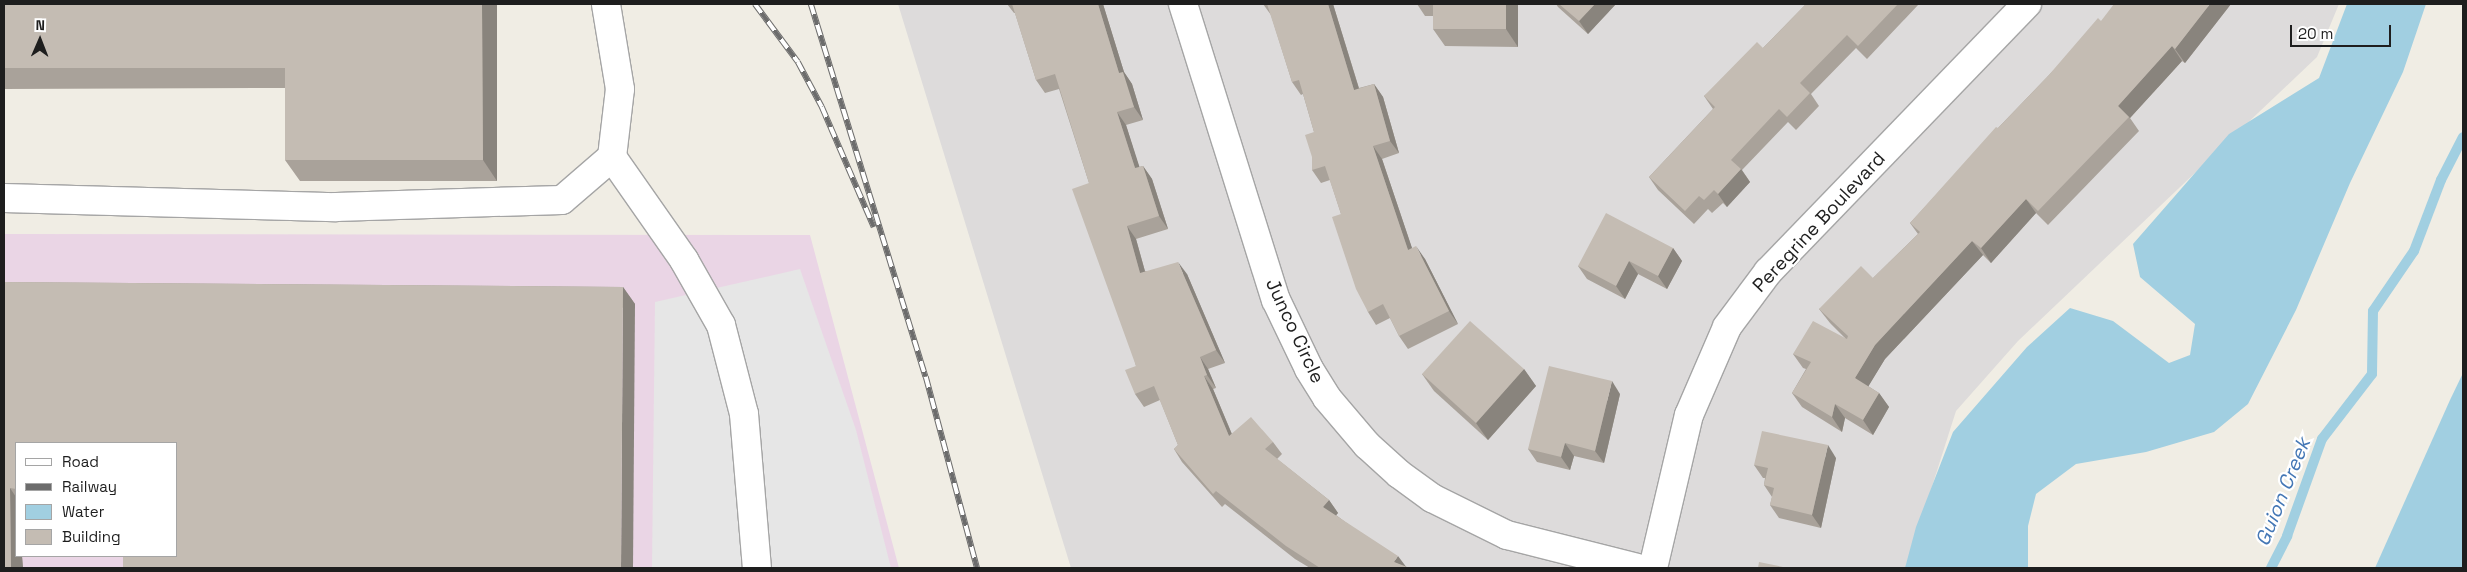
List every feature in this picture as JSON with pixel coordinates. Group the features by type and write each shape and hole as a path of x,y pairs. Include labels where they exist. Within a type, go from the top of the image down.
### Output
{"street":[{"path":"606,4 620,89 612,157 684,260 721,325 744,414 757,568"},
{"name":"Junco Circle","path":"1183,4 1276,300 1309,370 1327,398 1367,445 1399,474 1432,498 1506,535 1637,568"},
{"name":"Peregrine Boulevard","path":"1653,568 1689,415 1727,327 1768,272 2028,4"},
{"path":"4,198 336,207 562,200 612,157"}],"shaded area":[{"path":"898,4 2339,4 2317,57 2018,341 1956,411 1906,568 1071,568"},
{"path":"4,234 810,235 899,568 4,568"},
{"path":"800,269 856,430 891,568 652,568 655,302"}],"water":[{"path":"2347,4 2426,4 2403,72 2350,183 2296,310 2248,404 2214,432 2146,452 2076,464 2036,494 2028,526 2028,568 1905,568 1916,527 1953,432 2027,347 2070,308 2113,321 2169,363 2190,355 2195,324 2140,277 2133,244 2229,134 2319,78"},
{"path":"2463,373 2463,568 2375,568 2450,400"}],"building":[{"path":"4,4 482,4 483,160 285,160 285,68 4,68"},
{"path":"1012,4 1098,4 1119,73 1123,72 1134,107 1117,112 1135,168 1143,166 1159,216 1127,226 1140,273 1178,262 1216,350 1200,357 1207,375 1204,376 1229,436 1251,417 1273,442 1265,449 1329,500 1323,507 1398,556 1394,562 1410,568 1320,568 1286,546 1216,491 1213,494 1174,449 1178,445 1154,386 1135,394 1125,370 1136,366 1072,189 1089,183 1055,74 1036,80"},
{"path":"1267,4 1328,4 1354,90 1374,84 1390,141 1373,146 1408,250 1416,246 1449,311 1399,336 1383,304 1368,312 1356,289 1332,217 1341,214 1325,166 1312,170 1312,157 1305,135 1314,132 1299,80 1292,82"},
{"path":"1433,4 1506,4 1506,29 1433,29"},
{"path":"1559,4 1595,4 1579,21"},
{"path":"1806,4 1898,4 1858,46 1847,35 1800,83 1810,93 1787,117 1779,109 1731,160 1741,169 1718,194 1714,190 1704,200 1699,196 1685,211 1649,177 1715,107 1704,96 1757,42 1763,48"},
{"path":"2114,4 2210,4 2175,49 2172,46 2118,106 2129,117 2038,211 2026,199 1981,248 1972,241 1875,345 1855,378 1879,393 1863,420 1835,404 1832,417 1792,393 1811,362 1793,354 1813,321 1847,339 1848,336 1819,309 1861,266 1873,278 1920,232 1910,223 1996,127 1998,128 2048,76 2098,18 2101,21"},
{"path":"1606,213 1673,248 1658,276 1629,261 1616,286 1578,266"},
{"path":"4,282 623,287 621,568 123,568 123,557 178,557 178,442 15,442 15,489 10,488 11,567 4,567"},
{"path":"1470,321 1524,369 1476,423 1422,374"},
{"path":"1549,366 1612,381 1595,451 1565,443 1561,457 1528,449"},
{"path":"1762,431 1828,445 1812,515 1770,505 1774,488 1764,485 1768,468 1754,465"},
{"path":"1759,562 1788,568 1758,568"}],"waterway":[{"name":"Guion Creek","path":"2271,568 2287,536 2322,439 2372,374 2373,311 2414,251 2441,180 2463,137"}],"railway":[{"path":"755,4 798,62 822,107 874,227"},
{"path":"811,4 926,377 977,568"}]}
